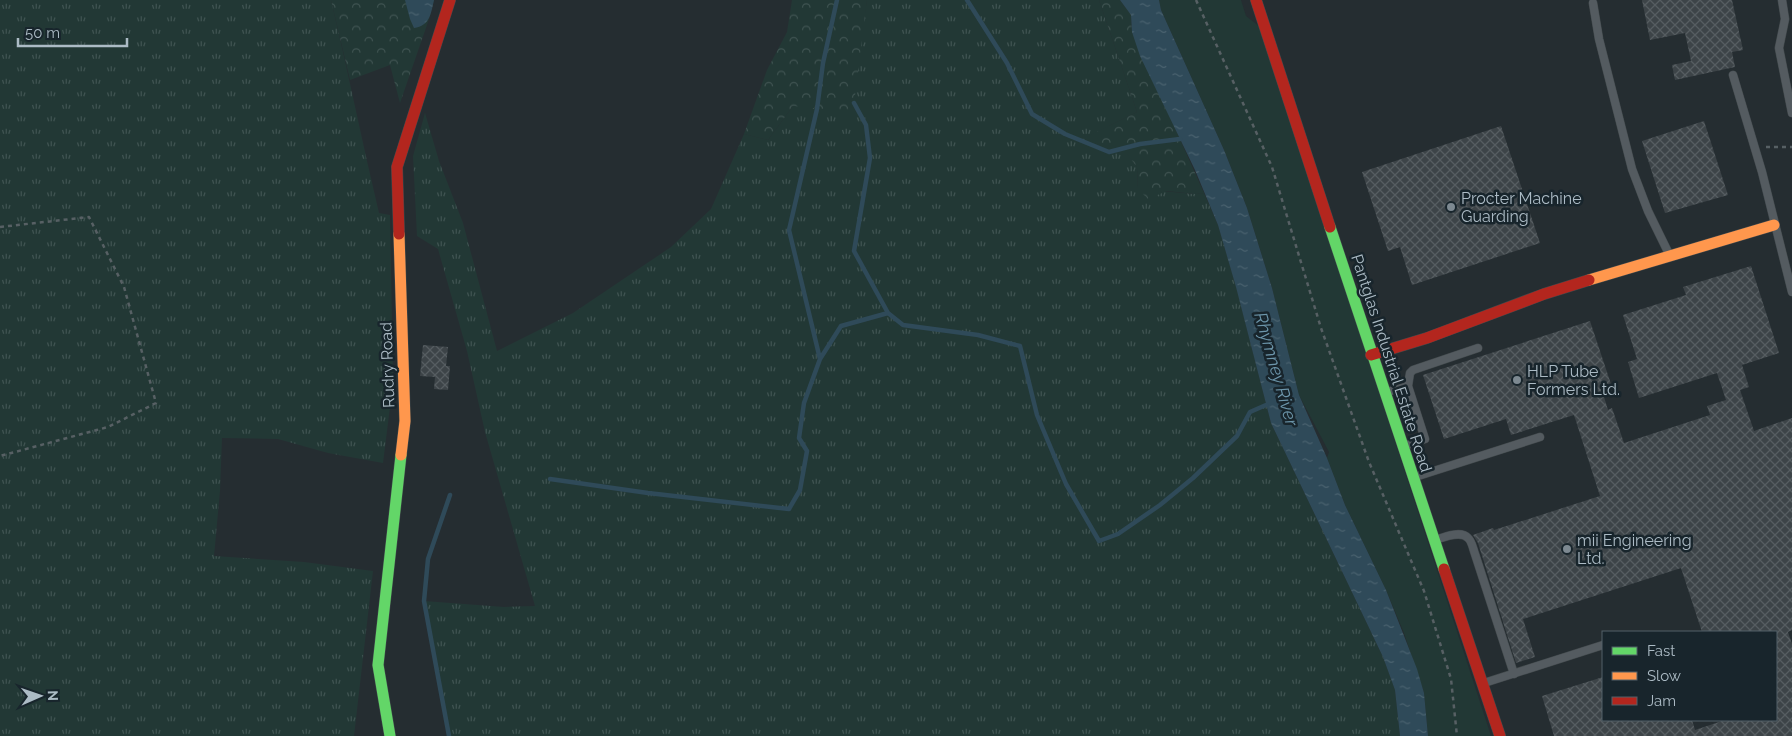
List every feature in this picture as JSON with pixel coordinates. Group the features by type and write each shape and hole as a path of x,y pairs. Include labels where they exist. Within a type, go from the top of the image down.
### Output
{"street":[{"name":"Rudry Road","path":"390,736 378,664 405,421 397,167 450,0"},
{"name":"Pantglas Industrial Estate Road","path":"1256,0 1371,355 1500,736"},
{"path":"1371,355 1427,338 1544,294 1774,225"}],"lane":[{"path":"1782,0 1788,19 1780,48 1792,113"},
{"path":"1593,3 1599,39 1632,169 1648,211 1670,256"},
{"path":"1733,75 1792,292"},
{"path":"1403,446 1425,440 1408,386 1410,373 1413,370 1478,348"},
{"path":"1385,392 1408,386"},
{"path":"1413,478 1540,437"},
{"path":"1433,540 1463,534 1468,538 1482,572 1514,674"},
{"path":"1483,684 1602,645"}],"path":[{"path":"1196,0 1272,167 1321,328 1365,453 1424,591 1451,679 1456,736"},
{"path":"1754,147 1792,147"},
{"path":"0,227 89,217 124,287 156,403 108,427 0,456"}],"green space":[{"path":"0,0 331,0 379,213 390,215 393,383 383,463 328,453 278,439 222,438 220,491 214,556 304,562 373,571 354,736 0,736"},
{"path":"331,0 434,0 400,103 390,65 350,80"},
{"path":"792,0 867,0 853,112 793,106 768,140 744,134 767,70 787,32"},
{"path":"867,0 1099,0 1137,112 1081,140 1123,148 1137,167 1138,189 1195,194 1204,193 1218,225 1236,286 1271,423 1383,657 1395,690 1400,736 449,736 424,601 504,607 535,606 485,432 467,351 438,249 417,236 413,156 425,113 439,161 463,223 497,351 573,313 671,247 711,209 744,134 768,140 793,106 861,39"},
{"path":"1099,0 1120,0 1131,15 1132,32 1204,193 1167,191 1148,199 1138,189 1137,167 1123,149 1109,152 1080,140 1137,112"},
{"path":"1159,0 1241,0 1246,16 1260,27 1491,736 1428,736 1424,693 1404,633 1386,590 1345,505 1327,458 1329,452 1299,395 1272,288 1247,208 1224,150 1161,10"}],"water":[{"path":"405,0 434,0 427,22 414,28"},
{"name":"Rhymney River","path":"1120,0 1159,0 1161,10 1224,150 1247,208 1272,288 1299,395 1327,458 1345,505 1386,590 1417,669 1424,693 1428,736 1400,736 1395,690 1383,657 1271,423 1218,225 1195,170 1140,56 1132,32 1131,15"}],"building":[{"path":"1642,0 1732,0 1743,50 1732,52 1735,67 1675,80 1672,65 1691,61 1685,33 1650,40"},
{"path":"1704,121 1728,195 1665,213 1642,141"},
{"name":"Procter Machine Guarding","path":"1501,126 1540,243 1412,285 1400,247 1388,251 1362,172"},
{"path":"1751,266 1779,353 1742,365 1749,387 1740,390 1754,431 1792,418 1792,630 1788,632 1792,644 1792,736 1554,736 1542,696 1602,677 1602,721 1692,721 1695,730 1722,721 1777,721 1777,631 1702,631 1681,568 1523,619 1535,657 1516,663 1478,543 1473,535 1600,496 1574,415 1511,435 1506,419 1444,439 1423,375 1590,321 1611,384 1601,387 1608,410 1612,408 1624,443 1710,415 1707,406 1726,400 1717,373 1639,398 1628,362 1637,359 1623,315 1686,295 1683,287"},
{"path":"423,345 448,347 446,366 450,366 448,390 434,389 435,377 420,376"}],"waterway":[{"name":"Rhymney River","path":"837,0 823,63 817,109 789,230 820,359 841,326 888,313 903,325 978,335 1020,346 1037,415 1066,484 1099,541 1118,534 1160,505 1193,478 1237,436 1250,412 1266,405"},
{"path":"967,0 1007,63 1032,114 1065,134 1109,152 1140,144 1180,139"},
{"path":"854,103 866,125 870,158 854,251 888,313"},
{"path":"550,479 648,493 789,509 800,490 807,451 799,438 804,403 820,359"},
{"path":"449,736 424,601 428,559 450,495"}],"traffic: fast":[{"path":"1330,227 1444,569"},
{"path":"390,736 378,665 401,455"}],"traffic: slow":[{"path":"1589,280 1774,225"},
{"path":"399,234 405,421 401,455"}],"traffic: jam":[{"path":"399,234 397,167 450,0"},
{"path":"1256,0 1330,227"},
{"path":"1371,355 1427,338 1544,294 1589,280"},
{"path":"1444,569 1500,736"}],"place":[{"name":"Procter Machine Guarding","path":"1451,207"},
{"name":"HLP Tube Formers Ltd.","path":"1517,380"},
{"name":"mii Engineering Ltd.","path":"1567,549"}]}
